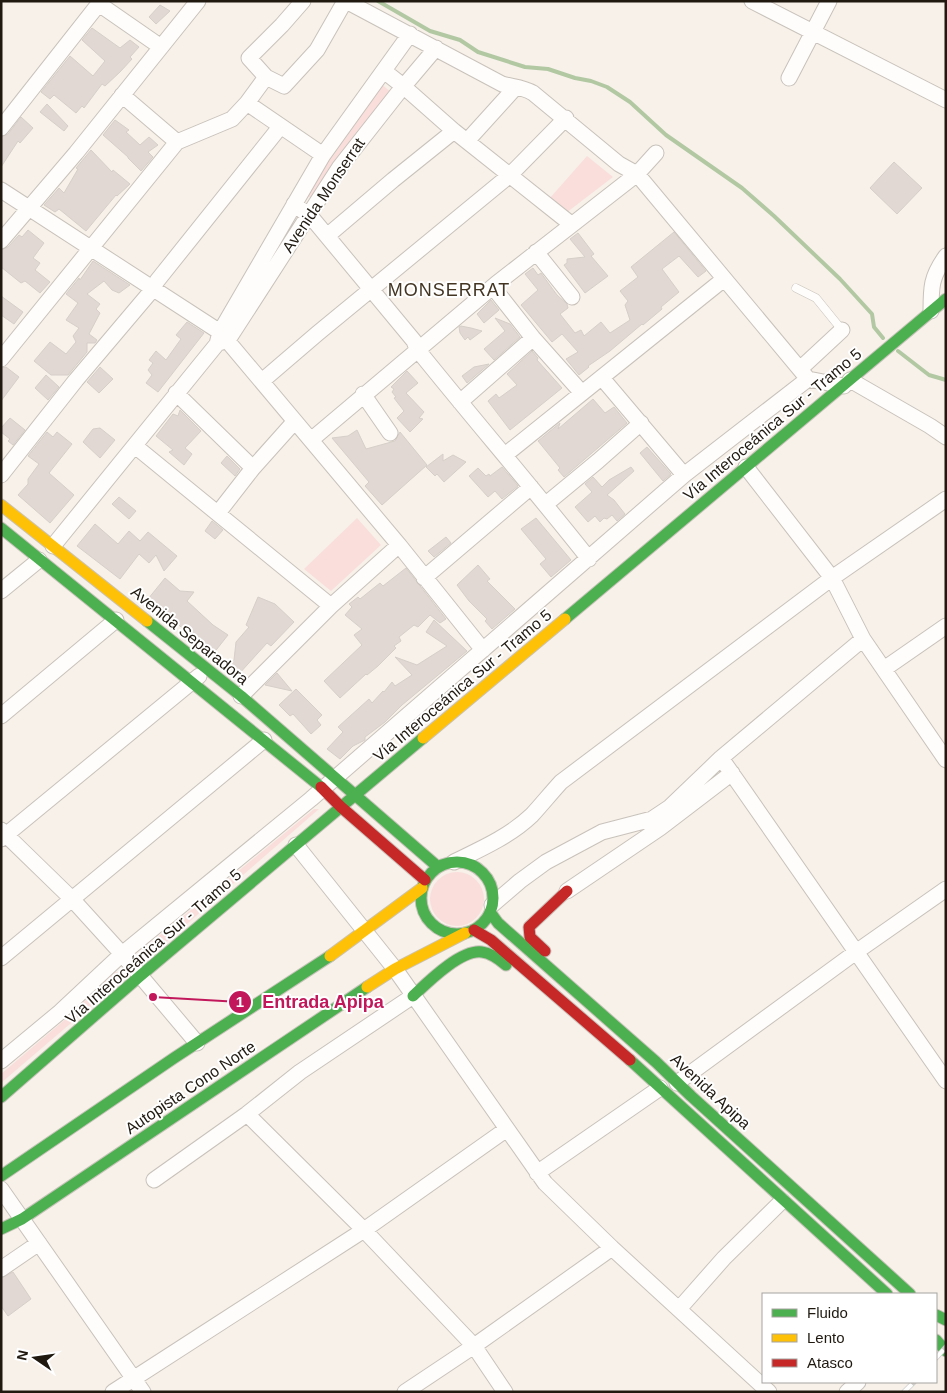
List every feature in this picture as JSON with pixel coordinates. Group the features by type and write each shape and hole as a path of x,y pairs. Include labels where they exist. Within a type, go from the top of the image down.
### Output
{"main road":[{"name":"Vía Interoceánica Sur - Tramo 5","path":"1,1097 140,976 946,299"},
{"name":"Avenida Separadora","path":"1,504 206,668 356,794"},
{"path":"1,528 322,788 424,884"},
{"path":"356,794 438,867"},
{"path":"454,862 471,864 484,874 492,889 491,909 481,925 469,932 447,933 431,923 425,916 422,907 424,884 438,867 454,862"},
{"name":"Autopista Cono Norte","path":"1,1176 197,1043 329,958 424,884"},
{"path":"567,892 532,922 529,927 530,937 642,1040 650,1057"},
{"name":"Avenida Apipa","path":"491,909 498,923 650,1057 909,1293"},
{"name":"Avenida Apipa","path":"469,932 492,940 634,1064 782,1201 886,1293"},
{"name":"Autopista Cono Norte","path":"1,1229 22,1219 395,969 469,932"},
{"path":"414,996 430,980 467,953 481,951 492,954 593,1041 634,1064"},
{"path":"937,1341 946,1351"}],"street":[{"path":"1,241 198,1"},
{"path":"302,1 282,26 249,58 266,77 284,86 317,50 345,1 502,84 515,88 525,88 566,118 620,164 637,174 804,374 847,383 930,426 946,437"},
{"path":"752,1 946,100"},
{"path":"789,78 829,1"},
{"path":"1,128 100,3 161,47"},
{"name":"Avenida Monserrat","path":"221,339 294,204 323,156 410,34"},
{"name":"Avenida Monserrat","path":"53,546 221,339 355,145 436,48"},
{"path":"384,71 467,142 572,224"},
{"path":"1,359 177,142 232,119 247,104 266,77"},
{"path":"467,142 515,88"},
{"path":"122,95 177,142"},
{"path":"247,104 323,156"},
{"path":"262,381 510,175 566,118"},
{"path":"1,475 76,380 153,289 157,281 280,127"},
{"path":"327,236 454,131"},
{"path":"311,440 417,349 536,252 637,174 656,153"},
{"path":"1,190 153,289 221,339 262,381 483,650"},
{"path":"294,204 308,214 372,289 414,341 417,349 590,559"},
{"path":"536,252 572,297"},
{"path":"931,312 931,290 936,270 946,256"},
{"path":"505,455 724,279"},
{"path":"493,287 533,338 582,393"},
{"path":"1,1061 60,1012 122,954 322,788 590,559 684,475 804,374 842,330"},
{"path":"460,402 533,338"},
{"path":"602,378 684,475"},
{"path":"176,393 253,468"},
{"path":"363,394 390,433"},
{"path":"218,513 253,468 295,421"},
{"path":"546,504 641,423"},
{"path":"135,446 330,606"},
{"path":"746,467 832,578 863,638 946,760"},
{"path":"424,578 530,487"},
{"path":"454,862 487,846 511,831 531,815 560,782 832,578 946,499"},
{"path":"240,696 330,606 399,546"},
{"path":"1,590 39,560"},
{"path":"1,716 116,620"},
{"path":"884,669 946,626"},
{"path":"491,909 520,881 546,862 602,832 652,819 670,807 721,758 863,638"},
{"path":"197,1043 122,954 72,899 3,834 193,682 206,668"},
{"path":"1,958 264,740"},
{"path":"721,758 946,1081"},
{"path":"567,892 660,828 732,773"},
{"path":"296,845 395,969 545,1183 612,1248 769,1392"},
{"path":"677,1083 856,952 946,889"},
{"path":"154,1180 247,1114 300,1072 414,996"},
{"path":"537,1173 660,1088"},
{"path":"247,1114 364,1230 474,1346 505,1392"},
{"path":"113,1392 133,1377 364,1230 507,1128"},
{"path":"1,1188 143,1392"},
{"path":"679,1309 724,1258 782,1201"},
{"path":"1,1269 39,1243"},
{"path":"405,1392 474,1346 612,1248"},
{"path":"939,1317 946,1302"},
{"path":"847,1392 857,1383"}],"lane":[{"path":"796,288 816,298 842,330"}],"shaded area":[{"path":"381,84 391,92 358,131 312,199 306,195 329,157"},
{"path":"587,156 613,177 566,213 549,199"},
{"path":"357,518 381,545 331,591 304,569"},
{"path":"314,809 319,809 141,964 136,957 137,954"},
{"path":"452,872 462,872 472,876 480,884 484,899 480,914 472,922 462,926 452,926 442,922 434,914 430,904 430,894 434,884 442,876"},
{"path":"115,972 121,973 125,977 1,1083 1,1074 68,1017"}],"building":[{"path":"160,5 170,11 156,24 149,17"},
{"path":"92,28 120,48 130,40 139,47 130,57 132,59 120,72 105,86 102,84 84,108 82,106 76,113 54,95 50,99 41,92 70,56 93,76 105,61 82,40"},
{"path":"47,104 68,126 64,131 40,112"},
{"path":"21,117 33,128 20,143 18,141 1,167 1,137 8,134"},
{"path":"115,120 129,130 126,132 140,145 149,137 158,145 148,152 153,157 141,171 103,135"},
{"path":"91,150 112,172 113,170 130,184 116,195 86,231 59,209 55,212 44,205 59,188 64,193 78,169 76,168"},
{"path":"894,162 922,188 897,214 870,188"},
{"path":"28,230 44,243 33,258 40,263 35,270 50,282 40,293 25,281 21,283 1,267 1,250 8,247 19,235 22,237"},
{"path":"674,232 706,271 698,277 679,256 662,269 679,292 643,325 588,366 579,375 566,359 578,352 562,334 552,342 521,305 538,290 525,274 533,268 538,275 541,273 557,295 567,304 568,308 560,314 575,333 581,330 584,336 601,322 610,333 630,320 625,305 628,301 620,291 638,277 631,267"},
{"path":"578,233 594,254 591,256 608,276 585,293 564,265 567,263 567,259 585,257 570,239"},
{"path":"93,261 130,285 119,293 112,290 104,281 87,294 100,304 96,309 100,313 89,334 97,340 95,343 87,343 87,352 68,375 51,375 34,361 50,342 66,354 76,342 73,336 79,328 66,320 78,303 66,294 79,278 80,280"},
{"path":"1,296 23,312 14,324 1,315"},
{"path":"491,300 499,310 484,323 477,314"},
{"path":"495,318 510,324 520,337 494,360 484,349 505,331"},
{"path":"187,322 204,333 158,392 146,383 152,375 148,370 153,363 149,360 156,351 166,360 181,339 176,335"},
{"path":"459,327 482,331 470,340 468,337 465,340 460,333"},
{"path":"532,351 538,358 537,360 562,388 510,430 488,401 496,394 499,398 517,385 507,374"},
{"path":"489,364 467,383 462,376 474,367"},
{"path":"6,367 19,377 1,401 1,368"},
{"path":"100,367 113,379 99,393 87,382"},
{"path":"407,371 418,383 406,393 424,412 419,418 423,419 410,432 397,418 404,411 394,398 396,397 392,392 394,389 391,387"},
{"path":"46,375 59,387 48,400 35,388"},
{"path":"593,399 605,413 614,407 627,423 564,477 558,470 560,468 538,441 560,423 558,429"},
{"path":"180,410 201,431 185,448 192,454 184,465 169,452 173,450 156,436 173,414 178,416"},
{"path":"10,418 25,430 13,445 8,441 10,439 1,432 1,428"},
{"path":"100,428 115,440 100,458 83,442 93,429"},
{"path":"357,430 366,449 395,441 400,432 427,465 382,505 365,486 369,482 332,438 348,436"},
{"path":"47,432 53,437 57,432 72,444 49,473 74,495 50,523 18,495 28,484 28,479 39,464 28,456"},
{"path":"647,447 671,474 663,481 640,453"},
{"path":"443,454 443,461 453,455 466,462 444,482 437,474 435,476 426,467"},
{"path":"227,456 240,469 235,476 221,463"},
{"path":"502,467 518,486 502,499 495,491 488,497 469,476 478,468 486,476 489,474 490,476"},
{"path":"631,467 634,471 607,495 614,500 625,514 617,521 612,515 600,522 595,516 588,522 575,507 592,492 585,484 593,477 602,487 609,480"},
{"path":"119,497 136,511 129,519 112,504"},
{"path":"536,518 571,560 551,577 540,564 546,559 521,529"},
{"path":"212,521 223,530 215,539 205,531"},
{"path":"95,524 118,544 129,531 140,541 148,532 177,556 164,571 156,555 149,563 139,554 120,579 77,546"},
{"path":"446,537 451,543 434,557 428,551"},
{"path":"478,565 490,579 487,581 515,609 492,629 485,621 487,619 469,601 457,585"},
{"path":"406,568 446,619 440,623 430,615 418,627 414,625 399,637 401,641 394,646 396,648 378,666 366,674 340,698 324,681 362,645 354,635 362,629 345,615 352,607 349,604 358,597 360,599 380,583 383,586"},
{"path":"165,578 180,591 194,592 187,601 213,625 228,635 213,654 148,599"},
{"path":"258,597 275,604 294,622 271,646 267,643 238,675 228,666 234,660 236,642 249,627 246,625"},
{"path":"434,620 467,651 365,737 365,740 353,746 340,759 327,749 343,732 338,727 369,699 372,703 392,682 395,686 412,675 395,657 417,665 447,646 426,632"},
{"path":"277,673 292,691 265,685"},
{"path":"296,689 322,715 317,720 321,725 311,734 293,714 290,716 279,705"},
{"path":"13,1272 31,1299 8,1316 1,1306 1,1278"}],"waterway":[{"path":"378,1 430,31 460,40 478,52 525,67 548,69 591,81 607,87 630,102 666,135 742,188 774,216 840,279 872,314 874,327 883,338"},
{"path":"898,351 929,375 946,380"}],"railway":[{"path":"937,1357 946,1347"},
{"path":"904,1392 913,1383"}],"traffic: fast":[{"path":"565,619 946,299"},
{"path":"1,528 321,787"},
{"path":"147,621 241,696 438,867"},
{"path":"1,1097 140,976 423,738"},
{"path":"457,862 471,865 483,872 490,884 493,898 490,912 483,924 471,931 457,934 443,931 431,924 424,912 421,898 424,884 431,872 443,865 457,862"},
{"path":"490,912 498,923 656,1062 909,1293"},
{"path":"413,996 445,968 474,952 489,954 506,965"},
{"path":"1,1176 174,1058 330,956"},
{"path":"1,1229 22,1219 367,987"},
{"path":"630,1060 886,1293"},
{"path":"937,1316 946,1320"},
{"path":"937,1341 946,1351"}],"traffic: slow":[{"path":"1,505 147,621"},
{"path":"423,738 565,619"},
{"path":"330,956 422,888"},
{"path":"367,987 395,969 465,933"}],"traffic: jam":[{"path":"321,787 341,807 425,880"},
{"path":"545,951 530,937 529,927 567,891"},
{"path":"474,930 491,940 630,1060"}],"place":[{"name":"Entrada Apipa","path":"153,997"}],"district":[{"name":"MONSERRAT","path":"449,290"}]}
